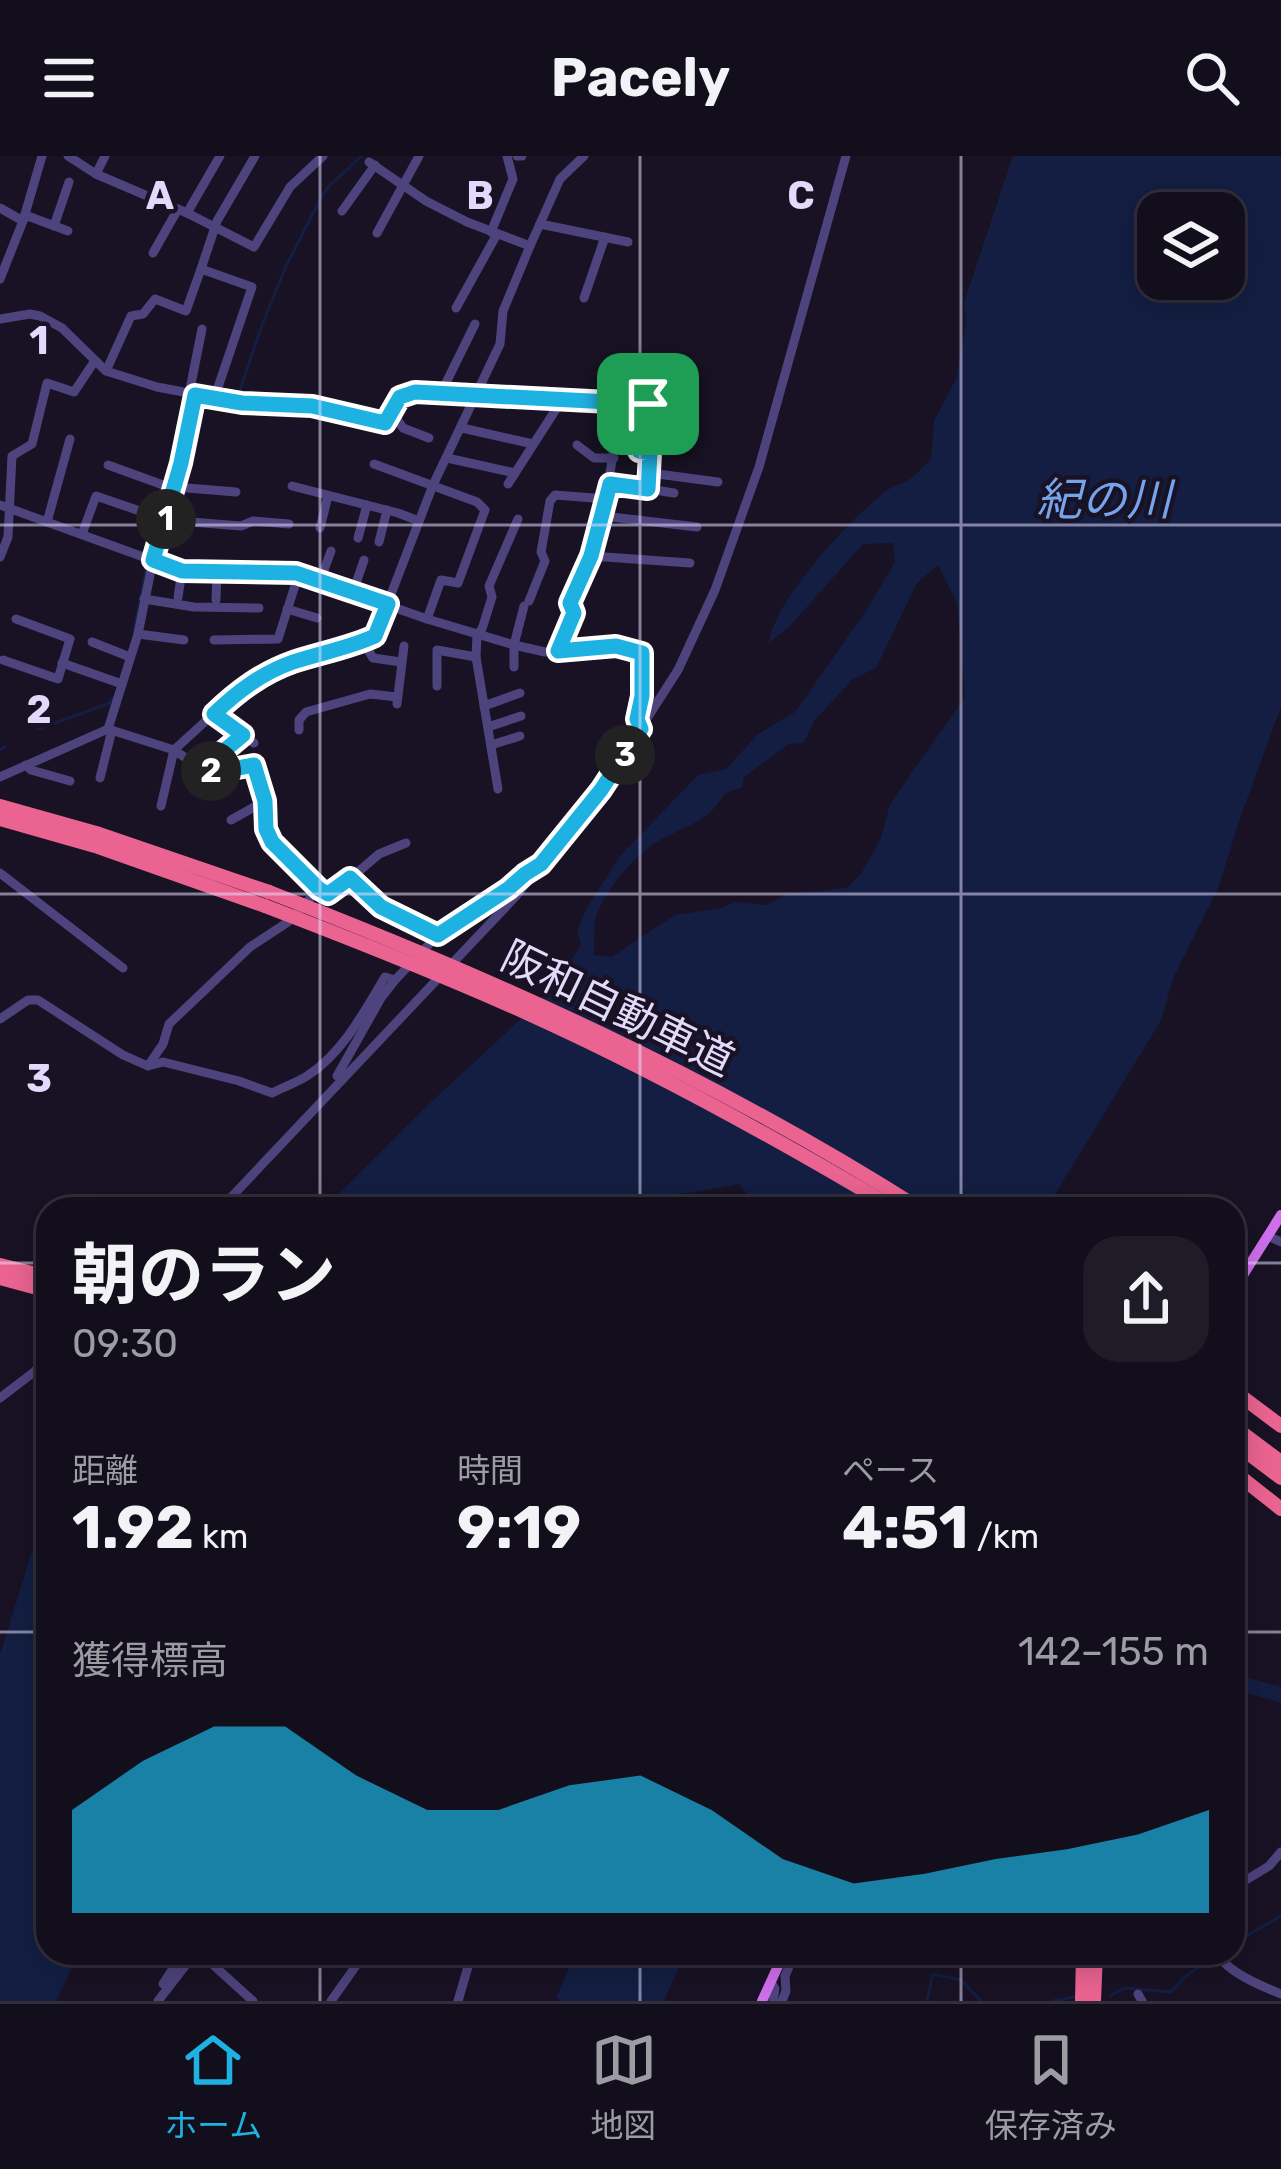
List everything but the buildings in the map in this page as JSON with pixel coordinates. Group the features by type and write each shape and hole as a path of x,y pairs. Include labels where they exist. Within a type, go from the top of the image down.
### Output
{"highway":[{"name":"阪和自動車道","path":"0,806 436,958 616,1040 797,1136 900,1197"},
{"name":"阪和自動車道","path":"0,820 96,840"},
{"name":"阪和自動車道","path":"267,899 626,1060 874,1197"},
{"path":"0,1264 36,1274"},
{"path":"0,1278 36,1288"},
{"path":"1245,1399 1281,1426"},
{"path":"1245,1445 1281,1462"},
{"path":"1245,1446 1281,1478"},
{"path":"1245,1480 1281,1509"},
{"path":"1082,2001 1083,1965"},
{"path":"1094,2001 1096,1965"}],"main road":[{"path":"1245,1276 1275,1239 1281,1215"},
{"path":"762,2001 779,1965"}],"street":[{"path":"0,279 42,156"},
{"path":"68,156 254,247 290,187 323,156"},
{"path":"97,174 105,156"},
{"path":"153,253 220,156"},
{"path":"106,371 131,316 143,314 155,299 186,310 214,227 255,156"},
{"path":"377,233 419,156"},
{"path":"456,308 494,233 513,179 507,156"},
{"path":"161,806 174,749 253,680 375,636 433,485 500,344 503,311 530,246 560,179 584,156"},
{"path":"231,1197 516,896 601,790 678,670 715,590 759,467 846,156"},
{"path":"342,211 372,163 467,223 530,246"},
{"path":"54,226 70,182"},
{"path":"0,208 68,232"},
{"path":"540,224 628,242"},
{"path":"584,298 604,237"},
{"path":"201,269 252,287 215,396"},
{"path":"0,319 40,316 62,328 106,371 192,395 312,406 385,423 400,397 409,393 648,404 639,451 650,453 648,489"},
{"path":"441,393 475,324"},
{"path":"100,778 172,488 202,329"},
{"path":"0,557 8,537 4,506 12,456 32,444 47,383 74,392 94,362"},
{"path":"508,484 560,403"},
{"path":"558,651 574,613 570,603 603,516 619,404"},
{"path":"392,412 403,428 429,438"},
{"path":"462,428 533,444"},
{"path":"47,522 70,439"},
{"path":"577,445 594,458 614,458"},
{"path":"447,458 515,473"},
{"path":"374,464 477,502 485,510 458,583 442,580 427,619"},
{"path":"108,465 172,488 236,492"},
{"path":"650,473 718,482"},
{"path":"610,484 674,493"},
{"path":"292,487 419,521"},
{"path":"514,667 514,645 544,561 550,502 555,495 607,499"},
{"path":"82,534 96,496 163,519 241,526 253,521 289,524"},
{"path":"320,529 328,496"},
{"path":"358,538 367,505"},
{"path":"4,506 182,571 299,573 514,645 545,652 616,646 642,653 637,719 641,729"},
{"path":"379,542 387,510"},
{"path":"603,516 697,527"},
{"path":"498,789 476,657 477,635 492,597 489,586 518,519"},
{"path":"320,581 331,550"},
{"path":"591,556 690,562"},
{"path":"353,592 364,560"},
{"path":"178,597 182,571"},
{"path":"217,572 217,600"},
{"path":"214,640 278,638 299,573"},
{"path":"144,599 194,607 260,608"},
{"path":"287,609 316,618"},
{"path":"3,660 58,679 70,639 16,620"},
{"path":"137,634 184,640"},
{"path":"92,642 128,656"},
{"path":"363,642 373,658 401,662"},
{"path":"299,730 299,720 306,712 370,694 397,701 404,646"},
{"path":"437,686 436,650 476,657"},
{"path":"62,663 120,684"},
{"path":"484,706 520,694"},
{"path":"214,714 254,743"},
{"path":"488,727 521,716"},
{"path":"0,777 110,729 174,749 202,769 216,772 254,765 272,842 328,894 379,854 406,843"},
{"path":"202,769 243,735"},
{"path":"491,745 520,736"},
{"path":"26,765 70,782"},
{"path":"231,820 265,801"},
{"path":"328,1091 395,980 438,935 541,864"},
{"path":"0,873 123,968"},
{"path":"350,878 381,907 438,935"},
{"path":"148,1066 170,1024 250,947 288,922 319,889"},
{"path":"0,1019 28,1000 38,1000 148,1066 163,1062 272,1093 319,1066 352,1031 385,977 395,980"},
{"path":"0,1398 36,1370"},
{"path":"1245,1881 1281,1852"},
{"path":"155,2001 176,1965"},
{"path":"155,2001 187,1965"},
{"path":"212,1965 253,2001"},
{"path":"331,2001 356,1965"},
{"path":"458,2001 468,1965"},
{"path":"777,2001 786,1991 790,1965"},
{"path":"1226,1965 1281,1994"},
{"path":"771,1982 777,2001"}],"water":[{"name":"紀の川","path":"1013,156 1281,156 1281,707 1218,888 1175,974 1160,1022 1053,1197 802,1197 747,1194 739,1184 654,1197 334,1197 548,989 581,945 577,930 620,856 698,775 726,769 758,734 795,712 895,562 893,543 863,544 769,643 774,625 799,583 834,540 885,492 913,477 931,459 934,421 956,379 966,323 964,303","holes":["938,565 957,603 965,697 890,804 881,838 847,888 787,894 767,905 736,902 675,915 612,957 594,955 596,917 629,866 655,843 702,818 724,794 742,787 744,777 789,744 804,743 814,721 853,679 876,668 917,583"]},
{"path":"36,1544 36,1965 73,1965 56,2001 0,2001 0,1655"},
{"path":"570,1965 680,1965 664,2001 556,1998"}],"waterway":[{"path":"235,397 286,266 322,196 362,156"},
{"path":"134,631 147,564"},
{"path":"38,729 108,704 113,698"},
{"path":"0,749 5,747"},
{"path":"1245,1684 1281,1695"},
{"path":"1245,1937 1281,1916"},
{"path":"1110,1996 1124,1988 1171,1992 1202,1965"},
{"path":"927,2001 933,1974 961,1980 981,2001"},
{"path":"1052,2001 1074,1997"}],"route":[{"path":"415,392 648,404 639,451 650,453 648,489 610,484 591,556 570,603 574,613 558,651 616,646 642,653 644,658 637,719 641,729 601,790 541,864 438,935 381,907 350,878 328,894 319,889 272,842 254,765 216,772 202,769 243,735 214,714 253,680 375,636 388,604 296,573 182,571 153,560 195,395 312,406 385,423 400,397 415,392"}]}
